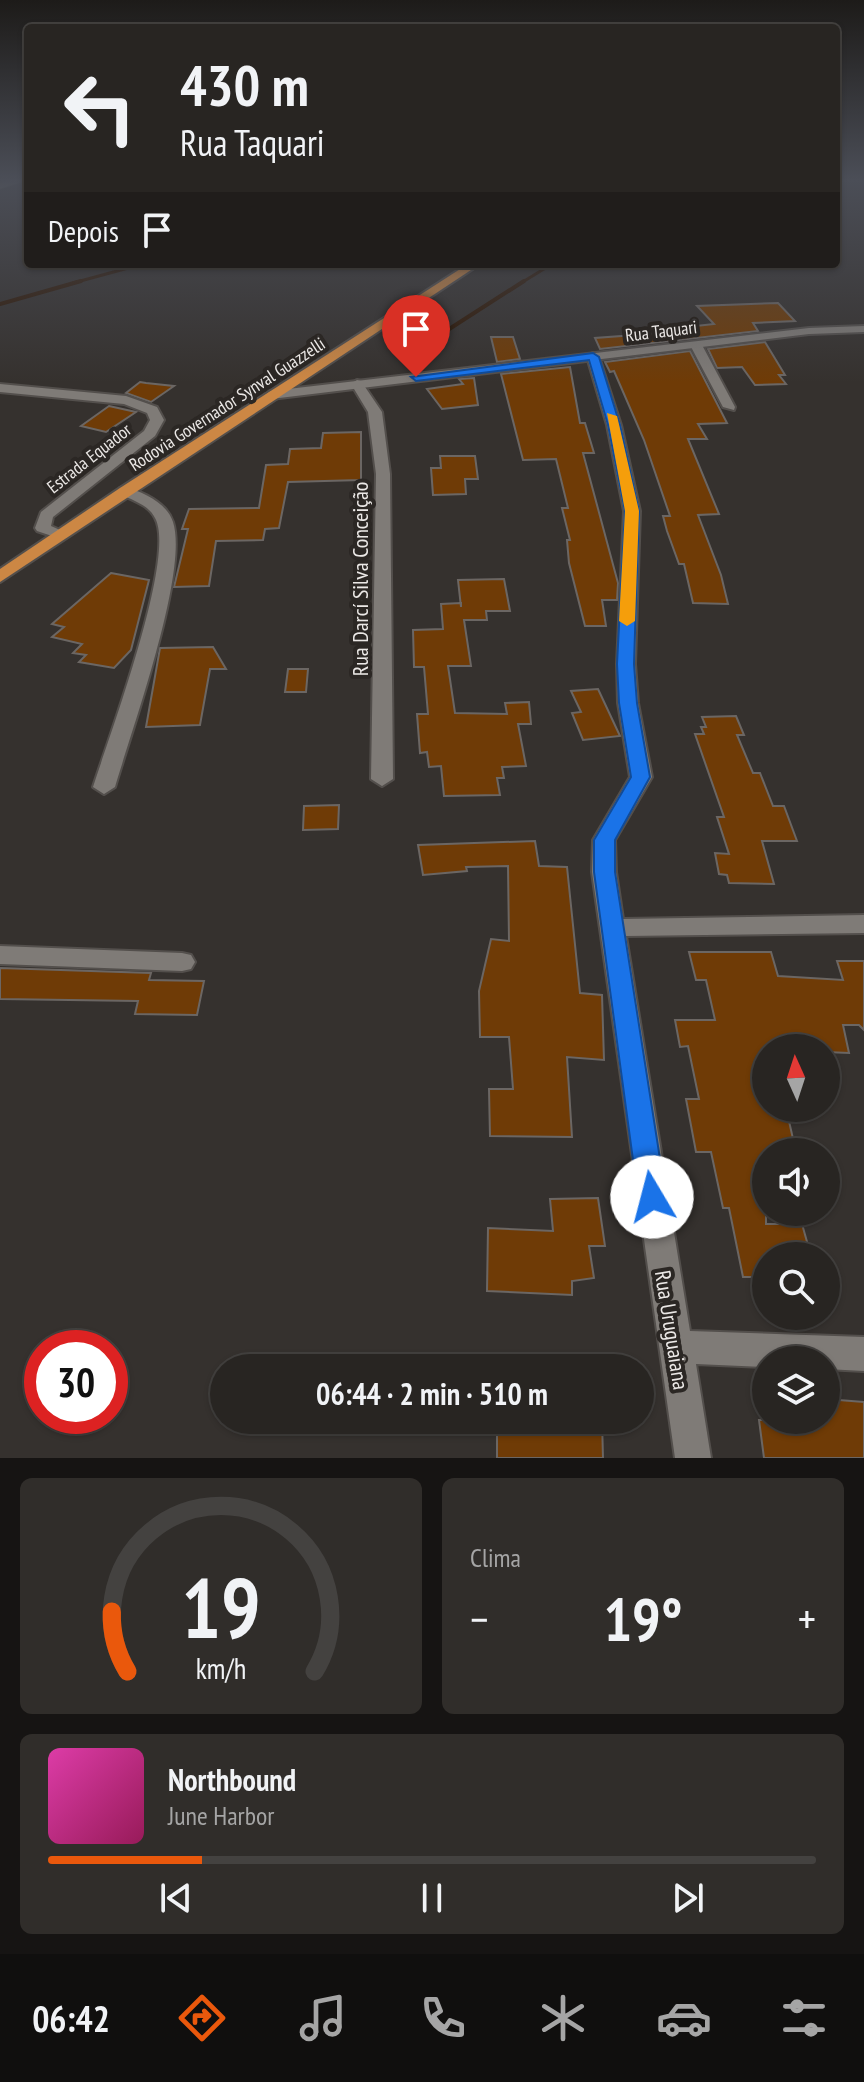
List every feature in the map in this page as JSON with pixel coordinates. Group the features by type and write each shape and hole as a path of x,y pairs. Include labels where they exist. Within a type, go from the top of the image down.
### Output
{"main road":[{"name":"Rodovia Governador Synval Guazzelli","path":"0,577 125,491 469,268"}],"street":[{"name":"Rua Taquari","path":"271,395 696,345 864,329"},
{"path":"696,345 729,407"},
{"name":"Rua Uruguaiana","path":"593,357 614,425 632,511 626,664 628,703 641,777 604,840 611,928 693,1458"},
{"name":"Rua Darcí Silva Conceição","path":"357,384 375,412 383,474 382,779"},
{"name":"Estrada Equador","path":"0,388 126,400 152,410 157,420 150,433 46,515 43,528 61,534"},
{"path":"104,787 168,564 166,522 154,505 125,491"},
{"path":"611,928 864,924"},
{"path":"0,955 182,962"},
{"path":"675,1347 864,1354"}],"building":[{"path":"778,303 795,321 753,323 758,331 600,349 595,338 663,333 660,330 714,324 697,306"},
{"path":"491,337 513,337 520,359 497,362"},
{"path":"765,342 785,375 779,375 786,384 755,385 742,367 717,368 708,349"},
{"path":"690,351 727,423 698,424 707,439 688,439 719,514 698,515 721,575 728,604 693,603 684,564 679,564 667,531 663,516 670,516 644,440 614,371 610,372 605,362"},
{"path":"570,367 580,423 585,423 594,453 583,453 618,583 617,600 602,600 606,626 585,626 569,563 567,540 570,540 562,508 568,508 556,459 523,460 501,374"},
{"path":"474,378 478,405 442,409 427,389 463,384 459,379"},
{"path":"140,382 174,386 151,402 126,393"},
{"path":"109,406 136,412 106,432 81,426"},
{"path":"361,432 361,480 288,482 279,528 265,529 263,540 216,541 209,586 174,587 188,529 182,529 189,509 259,508 266,465 288,464 290,449 321,448 323,433"},
{"path":"440,456 475,456 478,479 465,479 466,494 433,495 431,468 441,468"},
{"path":"111,573 149,580 131,650 114,668 79,662 86,655 73,653 82,644 52,637 64,627 52,624"},
{"path":"504,579 510,611 486,611 487,620 464,620 471,666 448,666 455,713 507,714 505,703 529,702 531,724 518,724 526,766 502,767 504,778 497,778 500,795 444,796 441,766 429,767 427,752 420,753 417,714 428,714 424,667 414,667 413,630 443,629 441,604 461,603 458,580"},
{"path":"213,647 226,669 210,669 200,725 146,727 160,648"},
{"path":"288,669 308,669 306,692 285,692"},
{"path":"598,689 620,736 583,740 572,713 581,712 571,691"},
{"path":"736,716 744,735 737,735 753,773 760,773 773,806 784,806 797,841 762,841 774,884 729,883 727,875 719,874 715,853 729,854 717,817 724,817 695,734 704,734 701,727 706,727 702,717"},
{"path":"339,805 338,829 303,830 304,806"},
{"path":"535,841 539,866 567,867 580,993 602,995 604,1060 567,1057 572,1137 490,1136 489,1089 513,1089 509,1037 480,1037 479,991 491,939 509,941 508,866 466,867 467,871 423,875 418,845"},
{"path":"689,952 771,952 778,976 843,980 837,961 864,961 864,1030 859,1025 843,1025 849,1053 840,1053 840,1034 752,1034 752,1122 789,1122 793,1138 752,1138 752,1226 803,1226 807,1242 752,1242 752,1277 743,1277 729,1208 723,1208 711,1152 696,1152 686,1099 699,1099 688,1046 680,1047 675,1020 715,1020 706,980 696,980"},
{"path":"0,968 151,973 149,980 204,981 197,1015 135,1014 138,1001 0,999"},
{"path":"598,1198 605,1246 589,1246 594,1278 572,1281 572,1295 487,1291 488,1228 553,1231 550,1199"},
{"path":"840,1400 864,1402 864,1458 764,1458 761,1434 840,1434"},
{"path":"497,1434 602,1434 603,1458 497,1458"}],"waterway":[{"path":"73,283 128,268"},
{"path":"521,283 545,268"},
{"path":"0,304 81,281"},
{"path":"429,342 524,281"}],"slow traffic":[{"path":"611,416 632,511 627,621"}],"route":[{"path":"416,377 593,357 614,425 632,511 626,664 628,703 641,777 604,840 604,872 652,1197"}]}
